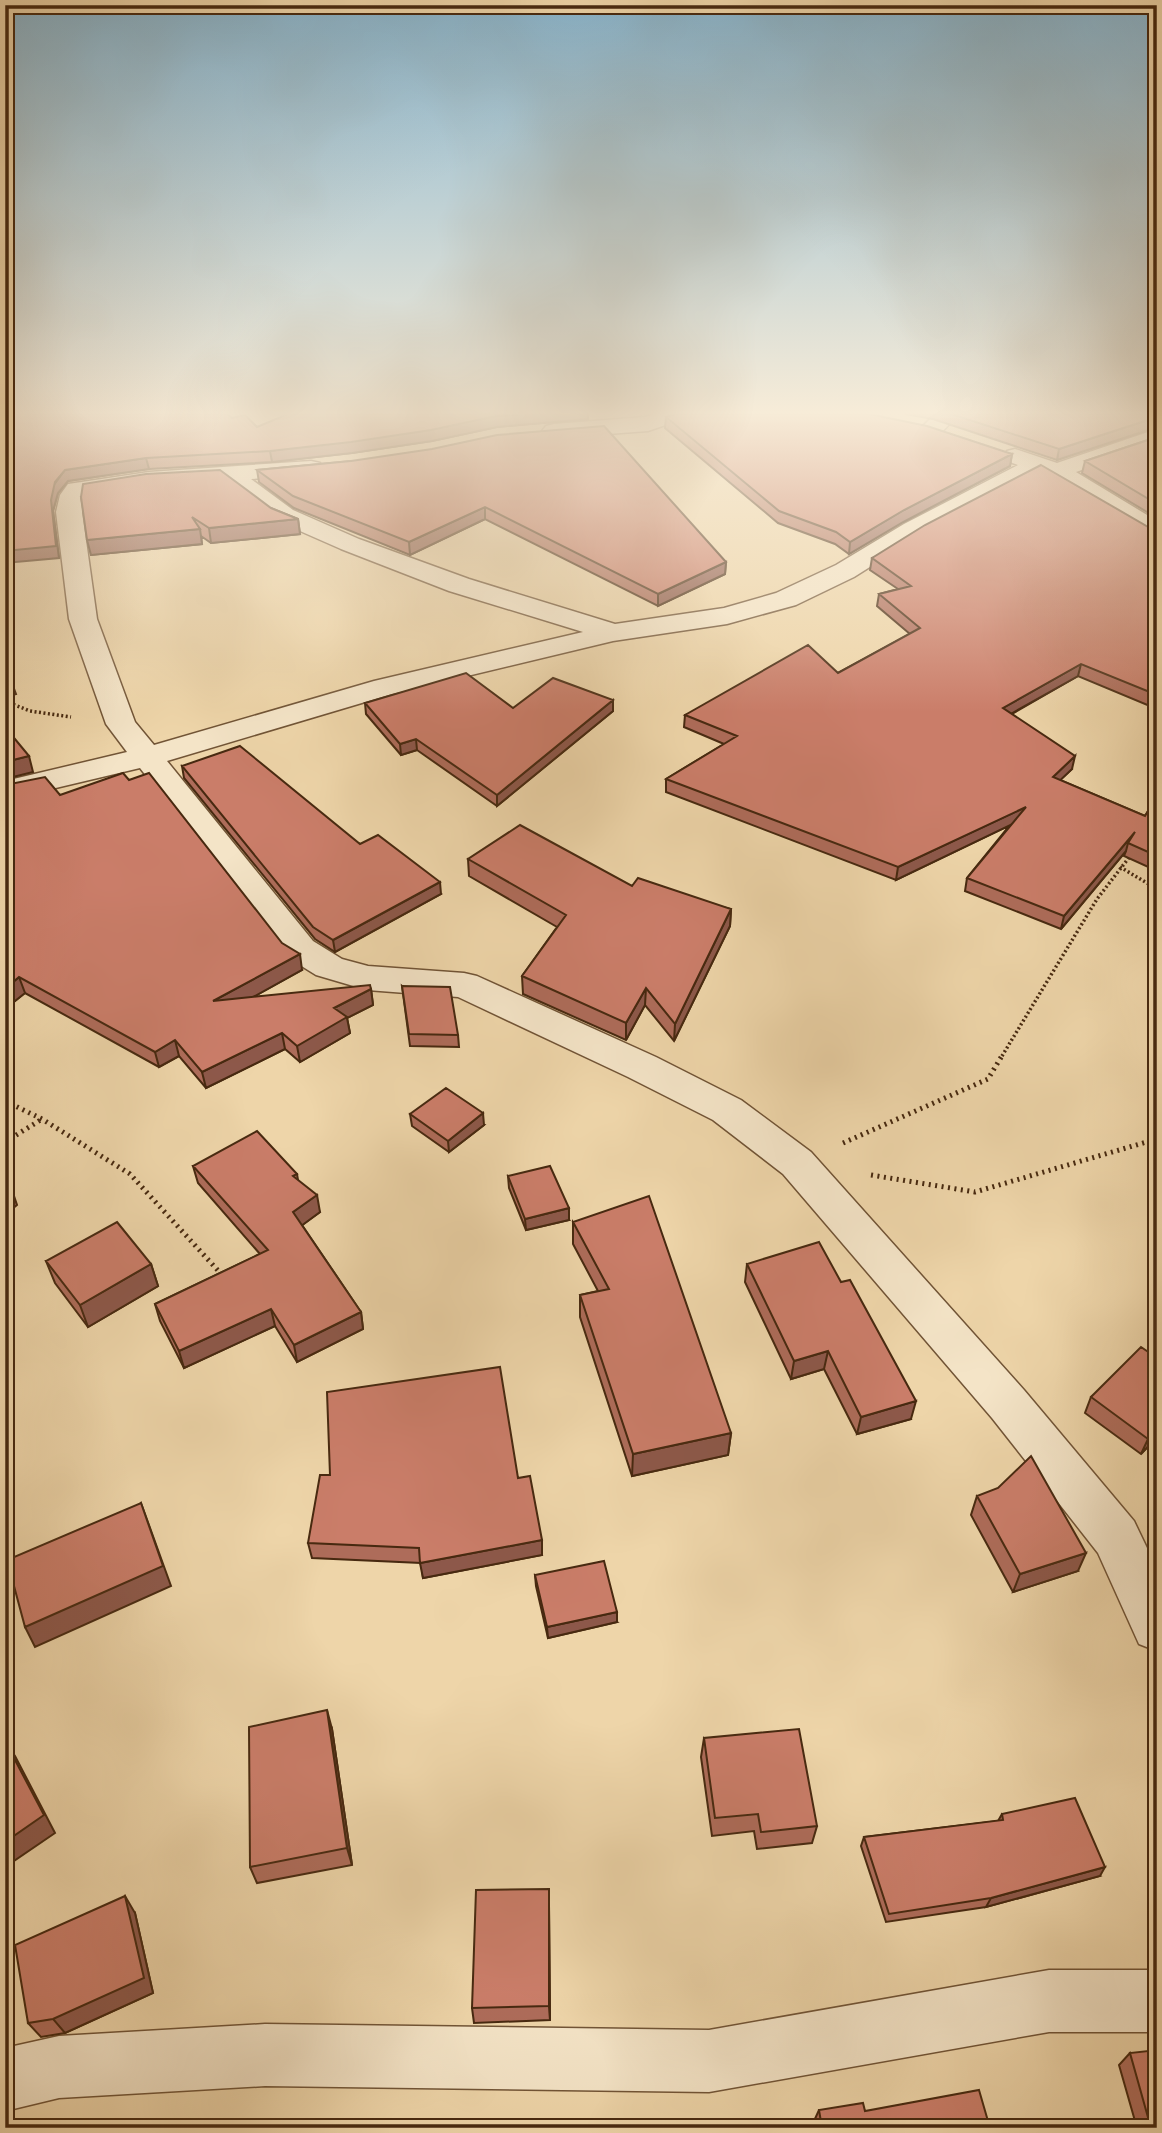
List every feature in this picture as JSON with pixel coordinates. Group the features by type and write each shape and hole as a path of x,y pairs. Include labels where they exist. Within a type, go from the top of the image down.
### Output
{"street":[{"path":"69,514 83,619 121,724 300,949 329,967 367,978 464,985 642,1067 727,1110 797,1163 1008,1404 1116,1537 1157,1626"},
{"path":"282,514 350,544 459,585 573,618 613,633"},
{"path":"5,791 146,757 384,687 613,633 727,616 786,599 845,571 945,514"},
{"path":"1125,514 1157,533"},
{"path":"5,2080 60,2067 265,2054 709,2061 1049,2001 1157,2001"}],"path":[{"path":"5,701 30,711 121,724"},
{"path":"797,1163 988,1079 1097,899 1120,867 1135,852"},
{"path":"1120,867 1157,889"},
{"path":"5,1101 42,1119 130,1174 230,1283"},
{"path":"5,1142 42,1119"},
{"path":"797,1163 975,1192 1150,1141"}],"building":[{"path":"5,514 52,514 56,546 5,551"},
{"path":"83,514 285,514 298,519 209,528 192,517 200,529 87,540"},
{"path":"337,514 471,514 409,542"},
{"path":"498,514 683,514 726,562 658,594"},
{"path":"786,514 898,514 850,542 836,532"},
{"path":"947,514 1125,514 1150,528 1157,529 1157,695 1081,664 1003,708 1075,756 1053,777 1145,816 1157,796 1157,856 1128,843 1135,832 1064,916 967,878 1026,807 898,867 666,779 737,736 685,715 808,645 838,673 920,628 879,594 911,586 872,558"},
{"path":"5,667 12,683 5,685"},
{"path":"466,673 513,708 553,678 613,700 497,795 416,739 400,744 365,703"},
{"path":"5,727 29,756 5,762"},
{"path":"240,746 360,844 378,835 440,882 333,940 313,927 182,766"},
{"path":"123,773 129,780 149,773 282,943 300,954 213,1001 370,985 371,989 334,1008 347,1017 297,1046 282,1033 202,1072 175,1040 155,1052 19,977 5,989 5,785 45,777 60,795"},
{"path":"520,825 632,886 638,878 731,909 675,1024 646,988 626,1023 522,976 566,915 468,859"},
{"path":"402,986 450,987 458,1035 409,1034"},
{"path":"446,1088 483,1113 448,1141 410,1114"},
{"path":"257,1131 297,1174 293,1176 317,1195 293,1212 361,1312 294,1345 271,1309 179,1351 155,1304 268,1250 193,1166"},
{"path":"550,1166 569,1208 525,1219 508,1176"},
{"path":"5,1188 13,1193 5,1199"},
{"path":"649,1196 731,1433 633,1454 580,1295 609,1289 573,1222"},
{"path":"117,1222 151,1264 80,1305 46,1261"},
{"path":"819,1242 841,1282 850,1280 916,1401 861,1417 828,1351 794,1361 747,1264"},
{"path":"1141,1347 1157,1358 1157,1429 1148,1439 1091,1397"},
{"path":"500,1367 518,1478 530,1476 542,1540 420,1563 419,1548 308,1543 320,1475 330,1475 327,1392"},
{"path":"1031,1456 1086,1553 1020,1574 977,1496 998,1488"},
{"path":"141,1503 163,1566 25,1627 7,1560"},
{"path":"604,1561 617,1612 547,1627 535,1575"},
{"path":"327,1710 347,1848 250,1867 249,1727"},
{"path":"799,1729 817,1826 761,1832 758,1814 715,1818 704,1738"},
{"path":"5,1741 44,1815 5,1842"},
{"path":"1075,1798 1105,1867 991,1898 889,1914 864,1837 1003,1820 1002,1814"},
{"path":"549,1889 549,2006 472,2008 476,1890"},
{"path":"125,1896 144,1978 53,2019 28,2023 15,1945"},
{"path":"1157,2050 1157,2128 1151,2128 1130,2053"},
{"path":"979,2090 990,2128 822,2128 819,2110 863,2103 865,2111"}]}
